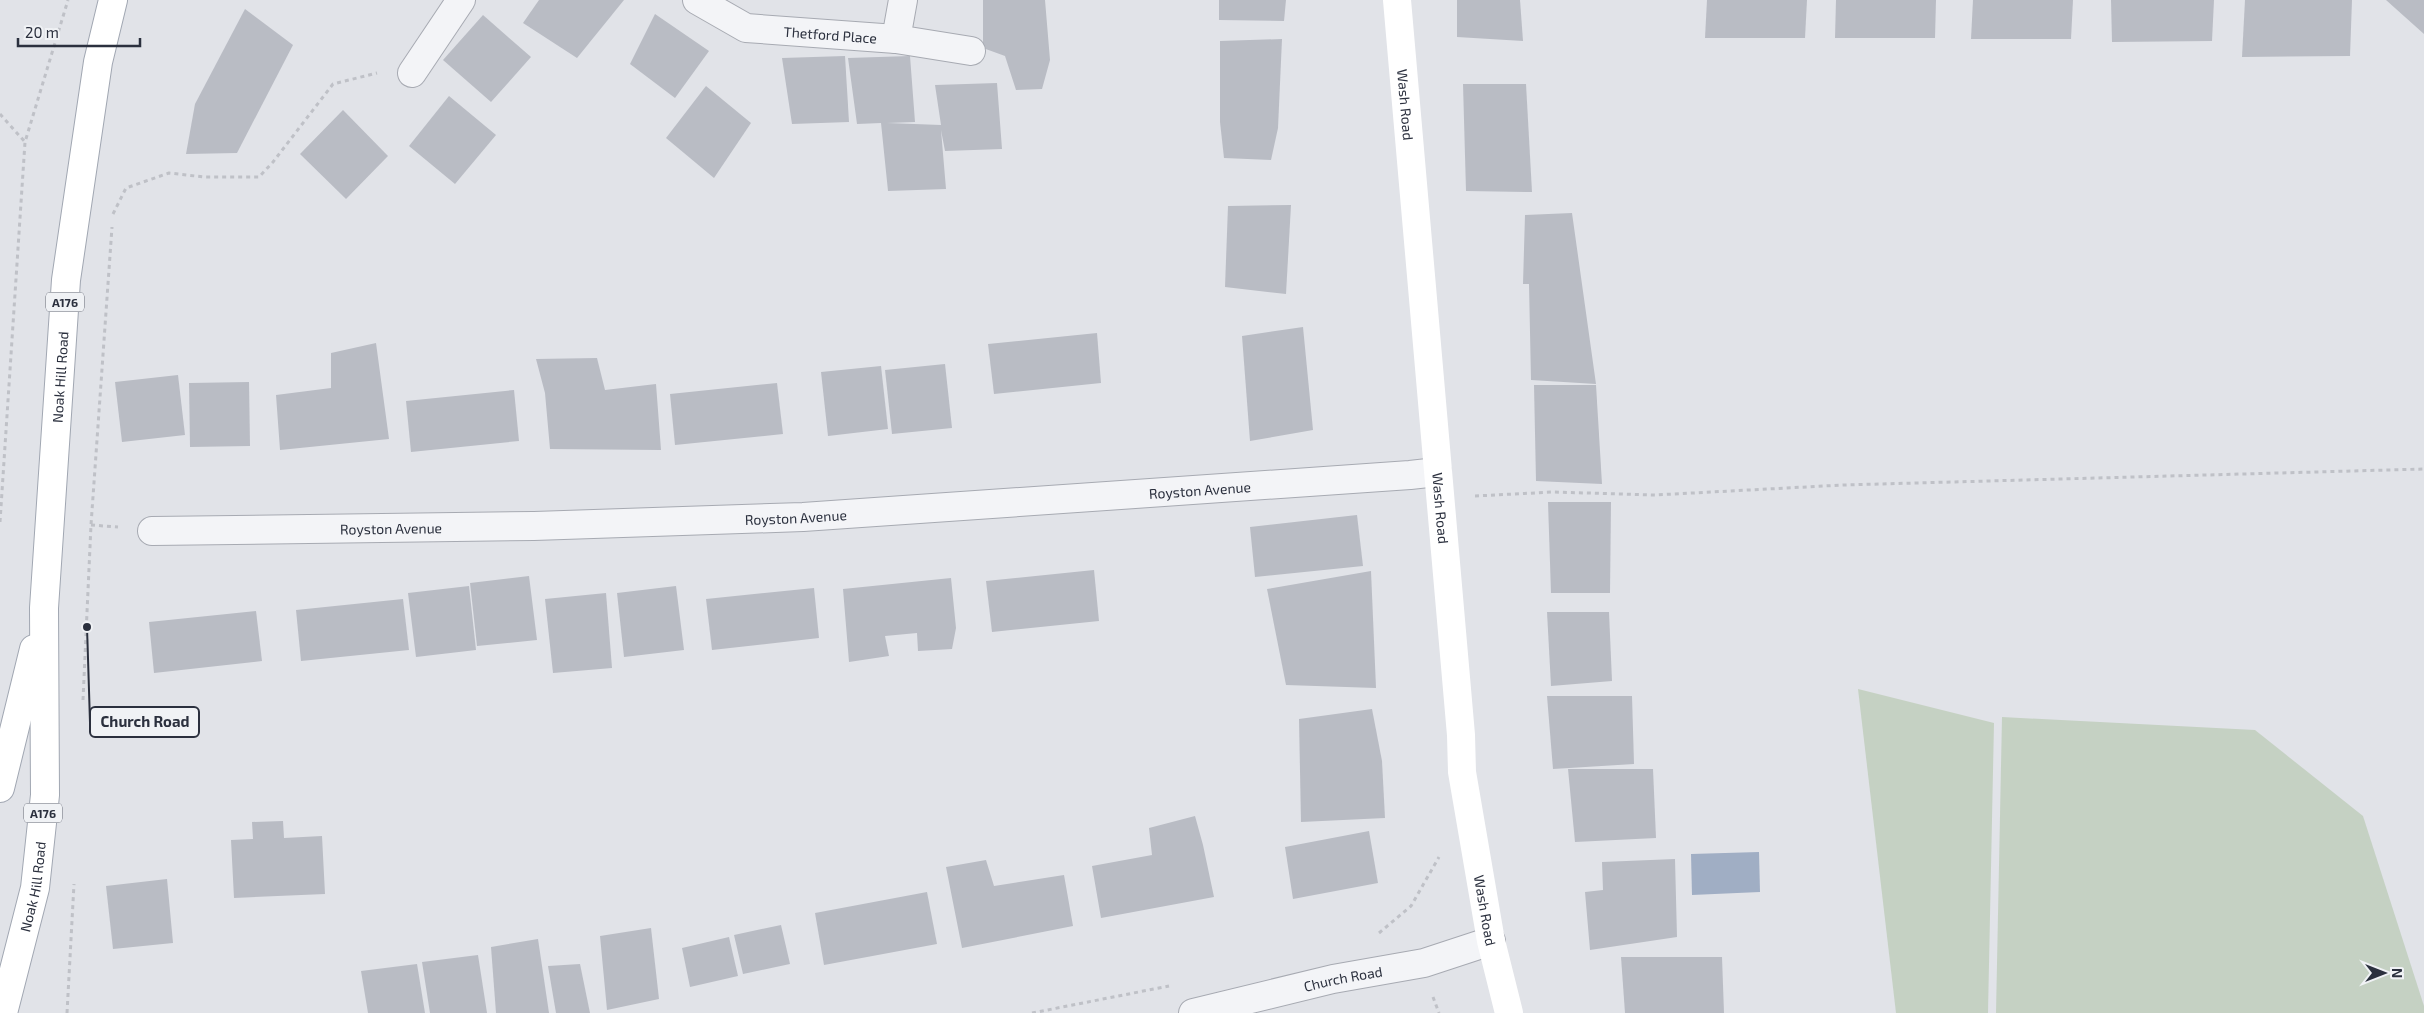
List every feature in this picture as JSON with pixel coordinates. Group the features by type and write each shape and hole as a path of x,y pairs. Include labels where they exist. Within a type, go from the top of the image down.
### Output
{"main road":[{"name":"Noak Hill Road","path":"3,1013 35,888 45,795 44,608 66,280 98,62 113,0"},
{"name":"Wash Road","path":"1397,0 1462,772 1491,941 1510,1013"},
{"name":"Noak Hill Road","path":"0,788 44,608"}],"street":[{"path":"412,73 461,0"},
{"name":"Thetford Place","path":"697,0 746,28 896,39 971,50"},
{"path":"896,39 903,0"},
{"name":"Royston Avenue","path":"152,531 534,526 803,517 1410,476 1438,485"},
{"name":"Church Road","path":"1193,1013 1333,979 1424,963 1491,941"}],"path":[{"path":"0,522 25,142 68,0"},
{"path":"91,525 114,213 126,188 169,173 204,177 259,176 274,162 333,84 372,73 412,73"},
{"path":"0,114 25,142"},
{"path":"1438,485 1553,492 1656,495 1843,485 2424,469"},
{"path":"1375,937 1411,906 1428,880 1443,850"},
{"path":"1032,1013 1177,985"}],"green space":[{"path":"1858,689 1994,723 1988,1013 1896,1013"},
{"path":"2002,717 2255,730 2363,816 2424,1006 2424,1013 1996,1013"}],"water":[{"path":"1759,852 1760,892 1692,895 1691,854"}],"building":[{"path":"539,0 624,0 577,58 523,23"},
{"path":"983,0 1045,0 1050,60 1042,89 1016,90 1005,56 983,48"},
{"path":"1219,0 1286,0 1284,21 1219,20"},
{"path":"1457,0 1520,0 1523,41 1457,37"},
{"path":"1707,0 1807,0 1805,38 1705,38"},
{"path":"1836,0 1936,0 1935,38 1835,38"},
{"path":"1973,0 2073,0 2071,39 1971,39"},
{"path":"2111,0 2214,0 2212,41 2112,42"},
{"path":"2245,0 2352,0 2350,56 2242,57"},
{"path":"2386,0 2424,0 2424,34"},
{"path":"245,9 293,45 237,153 186,154 195,104"},
{"path":"655,14 709,51 675,98 630,64"},
{"path":"483,15 531,57 491,102 443,60"},
{"path":"1282,39 1278,128 1271,160 1224,158 1220,122 1220,41"},
{"path":"845,56 849,122 792,124 782,58"},
{"path":"910,56 915,122 887,123 941,125 935,85 997,83 1002,149 945,151 941,130 946,189 888,191 881,123 857,124 848,58"},
{"path":"1463,84 1526,84 1532,192 1466,191"},
{"path":"706,86 751,123 714,178 666,138"},
{"path":"449,96 496,135 455,184 409,146"},
{"path":"343,110 388,156 346,199 300,154"},
{"path":"1291,205 1286,294 1225,287 1228,206"},
{"path":"1572,213 1596,384 1531,380 1529,284 1523,284 1525,215"},
{"path":"1303,327 1313,430 1250,441 1242,336"},
{"path":"1097,333 1101,383 994,394 988,344"},
{"path":"376,343 389,439 280,450 276,395 331,388 331,353"},
{"path":"597,358 605,390 656,384 661,450 550,449 545,393 536,359"},
{"path":"945,364 952,428 892,434 885,370"},
{"path":"881,366 888,429 828,436 821,372"},
{"path":"178,375 185,435 122,442 115,382"},
{"path":"249,382 250,446 190,447 189,383"},
{"path":"777,383 783,434 675,445 670,394"},
{"path":"1534,385 1596,385 1602,484 1536,481"},
{"path":"514,390 519,441 411,452 406,401"},
{"path":"1548,502 1611,502 1610,593 1551,593"},
{"path":"1357,515 1363,566 1255,577 1250,527"},
{"path":"1094,570 1099,621 992,632 986,581"},
{"path":"1371,571 1376,688 1286,685 1267,589"},
{"path":"529,576 537,640 477,646 470,583"},
{"path":"951,578 956,628 952,649 918,651 917,633 885,636 889,656 849,662 843,589"},
{"path":"469,586 476,650 416,657 408,593"},
{"path":"676,586 684,650 624,657 617,593"},
{"path":"814,588 819,638 712,650 706,599"},
{"path":"606,593 612,668 553,673 545,599"},
{"path":"403,599 409,650 301,661 296,610"},
{"path":"256,611 262,661 154,673 149,622"},
{"path":"1547,612 1609,612 1612,681 1551,686"},
{"path":"1547,696 1632,696 1634,764 1553,769"},
{"path":"1372,709 1382,761 1385,818 1301,822 1299,719"},
{"path":"1568,769 1653,769 1656,838 1575,842"},
{"path":"1195,816 1214,897 1101,918 1092,866 1152,855 1149,828"},
{"path":"283,821 284,838 322,836 325,894 234,898 231,840 253,839 252,822"},
{"path":"1369,831 1378,883 1293,899 1285,847"},
{"path":"1675,859 1677,937 1590,950 1585,892 1603,890 1602,862"},
{"path":"986,860 994,886 1064,875 1073,926 962,948 946,867"},
{"path":"167,879 173,943 113,949 106,886"},
{"path":"927,892 937,944 824,965 815,913"},
{"path":"781,925 790,964 743,974 734,935"},
{"path":"651,928 659,999 607,1010 600,936"},
{"path":"729,937 738,976 690,987 682,948"},
{"path":"538,939 549,1013 496,1013 491,947"},
{"path":"478,955 487,1013 430,1013 422,962"},
{"path":"1621,957 1722,957 1724,1013 1625,1013"},
{"path":"417,964 425,1013 368,1013 361,971"},
{"path":"580,964 590,1013 556,1013 548,966"}],"place":[{"name":"Church Road","path":"87,627"}]}
